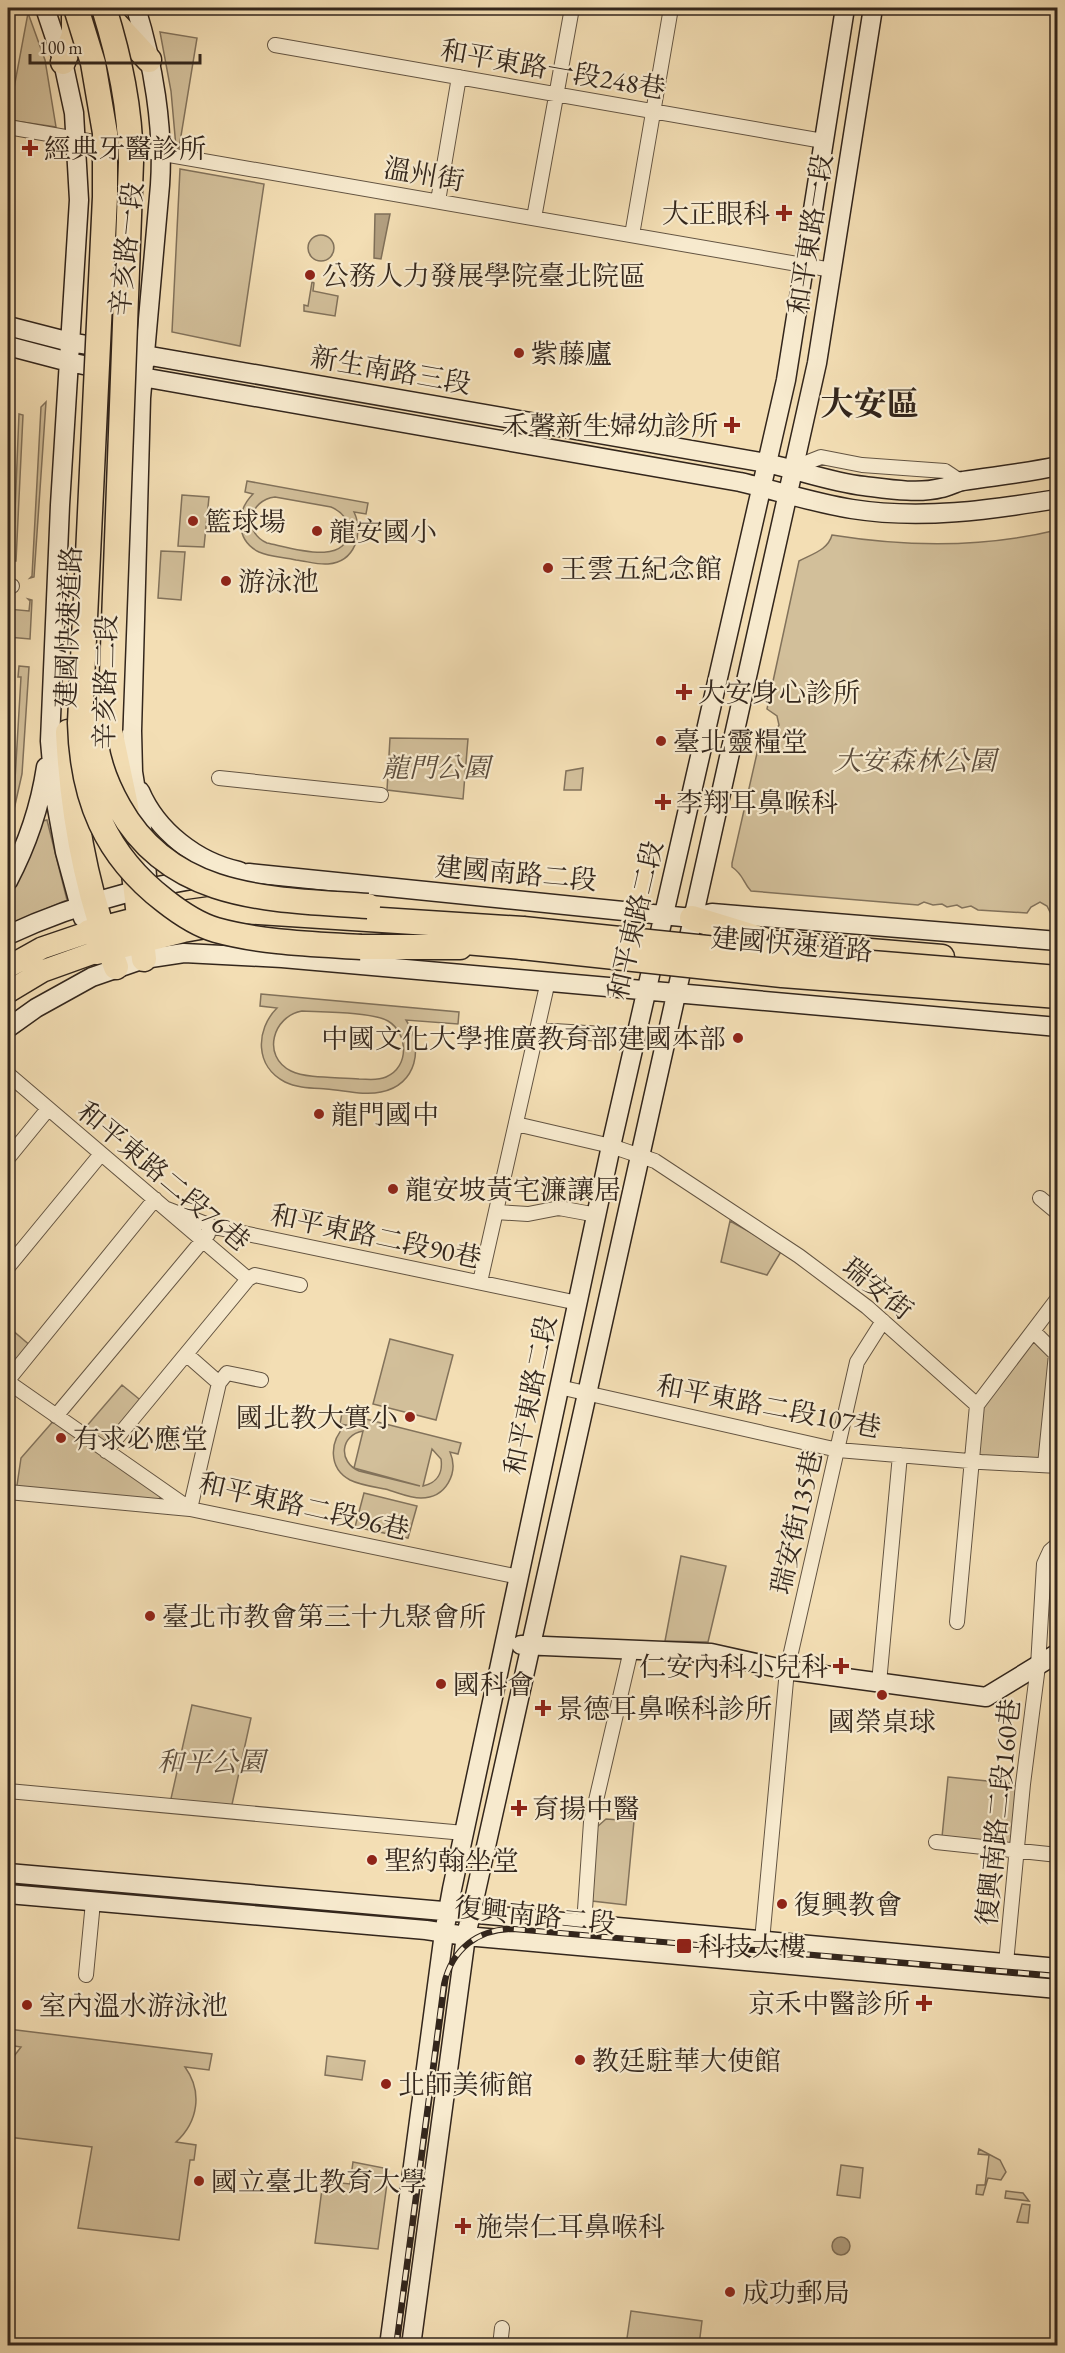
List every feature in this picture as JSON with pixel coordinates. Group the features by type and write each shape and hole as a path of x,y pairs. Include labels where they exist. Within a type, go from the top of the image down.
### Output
{"highway":[{"path":"63,8 78,51 87,98 93,161 59,737 71,778 87,906 103,950"},
{"path":"63,62 74,35 75,8"},
{"name":"建國快速道路","path":"75,8 93,63 105,133 105,197 80,723 81,753 87,788 101,827 118,854 150,889 174,908 213,929 256,939 361,947 523,938"},
{"name":"建國快速道路","path":"93,8 115,96 119,138 117,238 94,720 99,756 113,796 135,832 152,849 185,874 235,892 279,899 368,906 523,938 782,975 1058,996"},
{"path":"103,8 149,60"},
{"path":"103,8 116,45 127,95 131,162 110,730 142,889 146,938"},
{"name":"建國快速道路","path":"103,950 146,938 211,909 465,934 1058,978"},
{"path":"692,918 774,943 1058,967"}],"main road":[{"name":"辛亥路一段","path":"45,8 63,62 74,113 76,138 79,200 70,342"},
{"name":"辛亥路一段","path":"136,8 149,60 161,153 160,185 143,355"},
{"name":"和平東路一段","path":"766,463 789,362 845,8"},
{"name":"和平東路一段","path":"793,468 817,363 873,8"},
{"name":"新生南路三段","path":"8,326 70,342 793,468 830,480 864,486 907,490 941,489 960,481 1021,474 1058,466"},
{"name":"辛亥路二段","path":"8,880 25,845 59,737 60,505 70,342"},
{"name":"新生南路三段","path":"8,346 69,362 142,377 761,487 787,496 853,510 942,514 993,510 1058,499"},
{"name":"辛亥路二段","path":"142,889 145,848 133,772 134,623 143,355"},
{"name":"和平東路二段","path":"389,2346 447,1913 611,1146 766,463"},
{"name":"和平東路二段","path":"411,2346 466,1936 793,468"},
{"path":"133,772 142,796 172,836 192,851 214,863 249,873"},
{"name":"建國南路二段","path":"87,906 142,889 181,881 249,873 692,918 712,913 1058,941"},
{"path":"8,935 87,906"},
{"path":"146,938 184,953 548,981 1058,1027"},
{"path":"8,967 42,948 103,950"},
{"path":"8,992 43,971 103,950"},
{"path":"8,1028 36,1008 92,976 103,950"},
{"path":"505,1642 531,1647 711,1653 787,1670 986,1697 1058,1653"},
{"name":"復興南路二段","path":"8,1873 1058,1968"},
{"name":"復興南路二段","path":"8,1894 1058,1989"}],"street":[{"path":"534,218 572,8"},
{"path":"632,235 671,8"},
{"name":"和平東路一段248巷","path":"275,45 823,141"},
{"path":"438,201 459,77"},
{"name":"溫州街","path":"8,127 832,270"},
{"path":"219,778 381,795"},
{"path":"480,1282 548,981"},
{"path":"537,1030 637,1036"},
{"name":"和平東路二段76巷","path":"8,1074 248,1279 255,1275 300,1285"},
{"path":"8,1158 48,1109"},
{"name":"瑞安街","path":"516,1124 611,1146 655,1161 799,1256 883,1321 977,1405"},
{"path":"8,1267 101,1154"},
{"path":"1040,1198 1058,1213"},
{"path":"8,1381 155,1199"},
{"path":"496,1212 528,1214 559,1208 597,1215"},
{"name":"和平東路二段90巷","path":"167,1209 214,1227 578,1303"},
{"path":"56,1416 214,1227"},
{"path":"106,1451 248,1279"},
{"path":"957,1622 977,1405 1058,1298"},
{"name":"瑞安街135巷","path":"762,1941 787,1670 857,1362 883,1321"},
{"path":"1033,1330 1056,1354 1051,1465 1058,1478"},
{"path":"186,1354 219,1383"},
{"path":"8,1492 190,1509 219,1383 227,1372 261,1380"},
{"name":"和平東路二段96巷","path":"8,1381 190,1509 519,1577"},
{"name":"和平東路二段107巷","path":"560,1387 838,1450 971,1461"},
{"path":"879,1683 900,1455"},
{"path":"971,1461 1051,1465"},
{"name":"復興南路二段160巷","path":"1006,1964 1016,1852 1038,1666 1044,1564 1050,1551 1058,1544"},
{"path":"584,1924 591,1822 631,1650"},
{"path":"8,1791 464,1833"},
{"path":"936,1842 1058,1855"},
{"path":"86,1975 93,1902"},
{"path":"500,2346 502,2328"}],"green space":[{"path":"28,13 45,60 56,127 8,120"},
{"path":"160,32 197,38 179,148 176,147 171,91"},
{"path":"180,169 264,184 240,346 172,332"},
{"path":"321,235 330,239 334,248 330,257 321,261 312,257 308,248 312,239"},
{"path":"312,282 314,283 313,291 338,296 335,316 304,311 304,305 308,306"},
{"path":"46,402 34,577 30,578 32,576 41,407"},
{"path":"19,414 23,415 16,561 13,561"},
{"path":"247,481 368,503 366,514 354,512 358,529 351,552 337,562 320,564 268,555 251,547 242,533 241,517 247,501 253,494 245,492","holes":["275,497 331,507 342,515 348,527 347,540 340,548 330,552 303,551 267,543 254,532 252,524 254,510 266,499"]},
{"name":"籃球場","path":"182,495 209,497 204,547 178,546"},
{"name":"大安森林公園","path":"1057,530 1057,916 1052,916 1047,906 1040,902 1031,907 1027,913 978,910 971,906 947,907 942,904 933,905 924,902 918,905 751,891 732,867 732,863 760,740 773,735 779,725 777,716 767,709 799,561 823,548 832,535 888,542 945,544 1001,540"},
{"name":"籃球場","path":"161,551 185,552 181,600 158,598"},
{"path":"28,599 32,600 30,639 8,637 8,609 29,611 30,601"},
{"path":"19,666 29,667 22,774 13,814 21,677 18,677"},
{"name":"龍門公園","path":"390,738 468,739 463,799 387,790"},
{"path":"583,768 581,790 564,790 566,771"},
{"path":"47,820 67,900 8,925 8,897 25,866 43,821"},
{"path":"261,994 459,1012 458,1024 406,1020 415,1042 414,1064 403,1082 381,1092 368,1093 300,1087 285,1082 275,1075 263,1058 262,1037 270,1017 277,1008 260,1006","holes":["302,1011 359,1014 388,1021 400,1033 402,1041 404,1050 399,1066 386,1077 376,1079 315,1077 291,1071 276,1056 274,1037 284,1020"]},
{"path":"730,1221 782,1250 767,1275 721,1262"},
{"path":"8,1329 32,1347 8,1374"},
{"path":"1033,1336 1051,1356 1041,1461 977,1455 981,1407"},
{"path":"390,1339 453,1355 436,1420 373,1404"},
{"path":"122,1385 144,1403 110,1445 85,1428"},
{"path":"342,1413 461,1443 458,1454 450,1452 453,1468 448,1483 437,1494 421,1498 350,1480 338,1469 333,1454 336,1439 346,1425 340,1424","holes":["363,1431 354,1468 344,1449 355,1433","432,1449 441,1459 441,1469 435,1480 423,1486","354,1468 420,1486 359,1471"]},
{"path":"56,1418 162,1493 157,1504 16,1492 21,1458"},
{"path":"364,1493 417,1506 408,1538 355,1527"},
{"path":"681,1556 726,1566 708,1642 665,1641"},
{"name":"和平公園","path":"192,1705 251,1718 231,1809 170,1803"},
{"path":"948,1777 1017,1784 1011,1843 942,1837"},
{"path":"606,1819 634,1821 626,1905 592,1901 597,1827"},
{"path":"8,2029 212,2054 209,2070 185,2067 194,2086 196,2106 189,2125 176,2142 196,2145 194,2160 190,2160 179,2240 78,2228 92,2147 8,2137 8,2121 12,2122 8,2114 8,2064 21,2047 8,2045"},
{"path":"327,2056 365,2061 362,2080 325,2075"},
{"path":"979,2149 1000,2160 1006,2172 1001,2180 988,2178 983,2195 976,2194 977,2185 985,2185 989,2155 978,2154"},
{"path":"353,2162 389,2169 378,2249 315,2243 323,2181 350,2184"},
{"path":"841,2165 863,2168 860,2198 837,2195"},
{"path":"1006,2191 1023,2193 1029,2201 1005,2198"},
{"path":"1022,2204 1030,2205 1028,2223 1017,2222"},
{"path":"631,2311 702,2321 699,2345 626,2345"}],"shaded area":[{"path":"375,214 390,214 381,259 374,258"},
{"path":"841,2237 847,2240 850,2246 847,2252 841,2255 835,2252 832,2246 835,2240"}],"railway":[{"path":"396,2346 444,1984 453,1961 460,1951 478,1937 500,1930 513,1929 1058,1976"}],"place":[{"name":"經典牙醫診所","path":"30,148"},
{"name":"大正眼科","path":"784,213"},
{"name":"公務人力發展學院臺北院區","path":"310,275"},
{"name":"紫藤廬","path":"519,353"},
{"name":"禾馨新生婦幼診所","path":"732,425"},
{"name":"籃球場","path":"193,521"},
{"name":"龍安國小","path":"317,531"},
{"name":"王雲五紀念館","path":"548,568"},
{"name":"游泳池","path":"226,581"},
{"name":"大安身心診所","path":"684,692"},
{"name":"臺北靈糧堂","path":"661,741"},
{"name":"李翔耳鼻喉科","path":"663,802"},
{"name":"中國文化大學推廣教育部建國本部","path":"738,1038"},
{"name":"龍門國中","path":"319,1114"},
{"name":"龍安坡黃宅濂讓居","path":"393,1189"},
{"name":"國北教大實小","path":"410,1417"},
{"name":"有求必應堂","path":"61,1438"},
{"name":"臺北市教會第三十九聚會所","path":"150,1616"},
{"name":"仁安內科小兒科","path":"841,1666"},
{"name":"國科會","path":"441,1684"},
{"name":"國榮桌球","path":"882,1695"},
{"name":"景德耳鼻喉科診所","path":"543,1708"},
{"name":"育揚中醫","path":"519,1808"},
{"name":"聖約翰坐堂","path":"372,1860"},
{"name":"復興教會","path":"782,1904"},
{"name":"科技大樓","path":"684,1946"},
{"name":"京禾中醫診所","path":"924,2003"},
{"name":"室內溫水游泳池","path":"27,2005"},
{"name":"教廷駐華大使館","path":"580,2060"},
{"name":"北師美術館","path":"386,2084"},
{"name":"國立臺北教育大學","path":"199,2181"},
{"name":"施崇仁耳鼻喉科","path":"463,2226"},
{"name":"成功郵局","path":"730,2292"}],"district":[{"name":"大安區","path":"870,403"}]}
